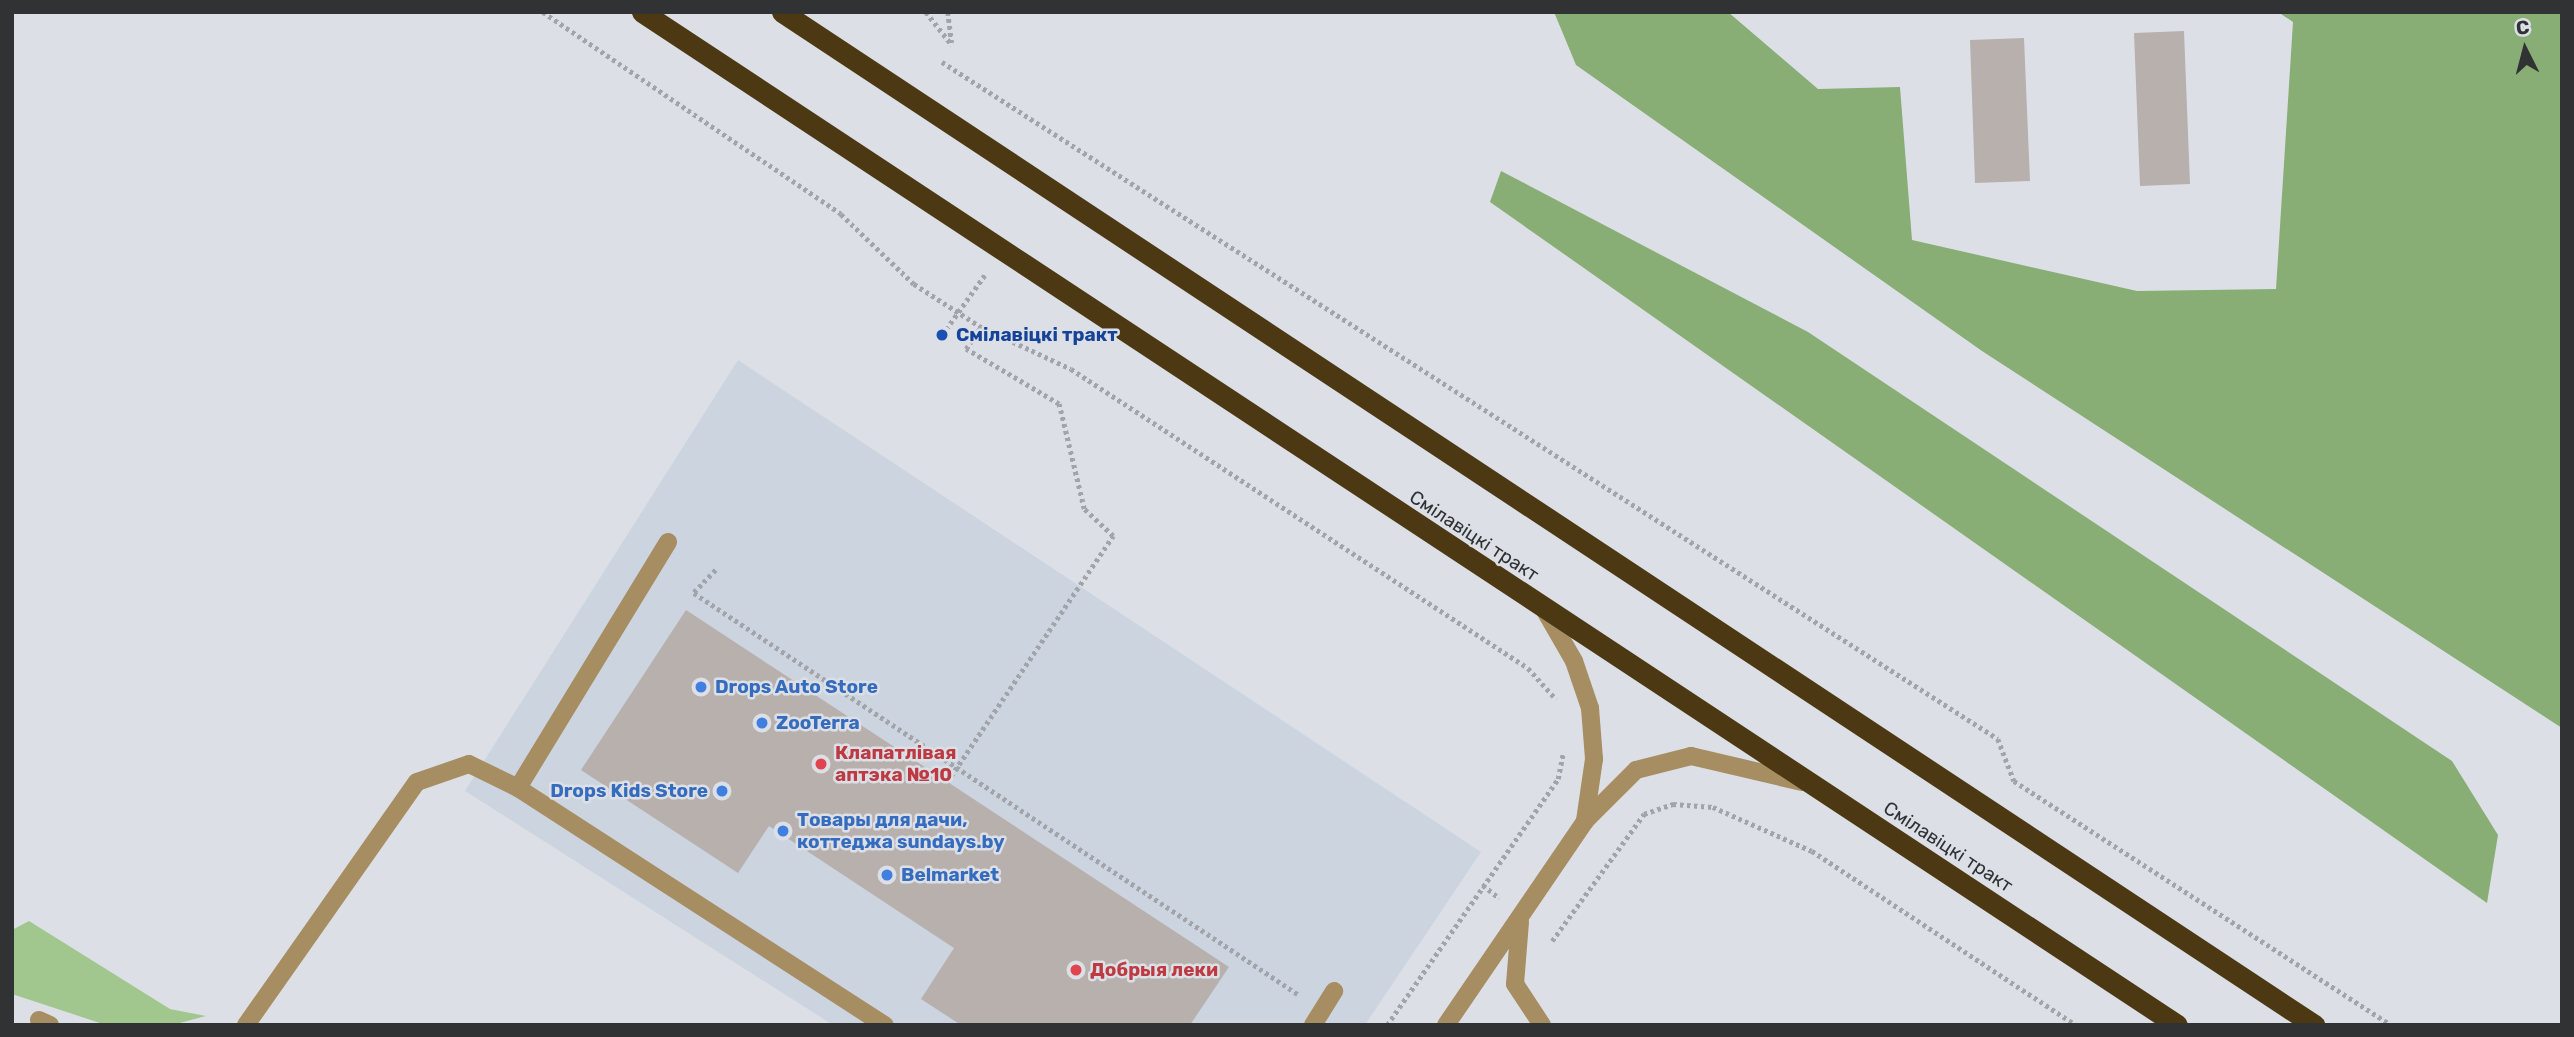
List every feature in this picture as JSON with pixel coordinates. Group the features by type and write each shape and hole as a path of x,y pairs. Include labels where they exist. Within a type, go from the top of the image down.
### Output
{"highway":[{"name":"Смілавіцкі тракт","path":"642,12 1000,252 2177,1025"},
{"path":"782,12 2314,1025"}],"lane":[{"path":"518,788 668,542"},
{"path":"1544,609 1574,661 1590,708 1594,759 1585,821"},
{"path":"1446,1025 1585,821 1636,770 1691,756 1743,763 1815,786"},
{"path":"246,1025 417,782 470,764 518,788 885,1025"},
{"path":"1521,917 1515,985 1542,1025"},
{"path":"1313,1025 1334,991"}],"path":[{"path":"543,12 841,214 914,284 981,327 1071,369 1528,668 1560,712"},
{"path":"926,12 952,45 948,12"},
{"path":"942,62 1998,739 2014,780 2391,1025"},
{"path":"943,335 1000,252"},
{"path":"947,782 1113,536 1084,509 1059,404 966,349 981,327"},
{"path":"716,570 694,593 1310,1002"},
{"path":"1387,1025 1558,779 1565,746"},
{"path":"1552,941 1644,814 1673,804 1713,807 1812,850 2076,1025"}],"shaded area":[{"path":"738,360 1481,852 1365,1025 833,1025 465,791"}],"green space":[{"path":"1554,12 1728,12 1818,89 1900,87 1912,240 2137,291 2276,289 2293,22 2278,12 2562,12 2562,728 1982,351 1576,65"},
{"path":"1501,171 1808,332 2452,761 2498,835 2487,903 1490,202"},
{"path":"29,921 170,1009 206,1016 172,1025 106,1025 12,994 12,930"}],"building":[{"path":"2184,31 2190,184 2140,186 2134,33"},
{"path":"2024,38 2030,181 1975,183 1970,40"},
{"path":"686,610 1229,967 1190,1025 961,1025 921,999 954,948 769,826 738,873 581,770"}],"place":[{"name":"Смілавіцкі тракт","path":"942,335"},
{"name":"Drops Auto Store","path":"701,687"},
{"name":"ZooTerra","path":"762,723"},
{"name":"Клапатлівая аптэка №10","path":"821,764"},
{"name":"Drops Kids Store","path":"722,791"},
{"name":"Товары для дачи, коттеджа sundays.by","path":"783,831"},
{"name":"Belmarket","path":"887,875"},
{"name":"Добрыя леки","path":"1076,970"}]}
